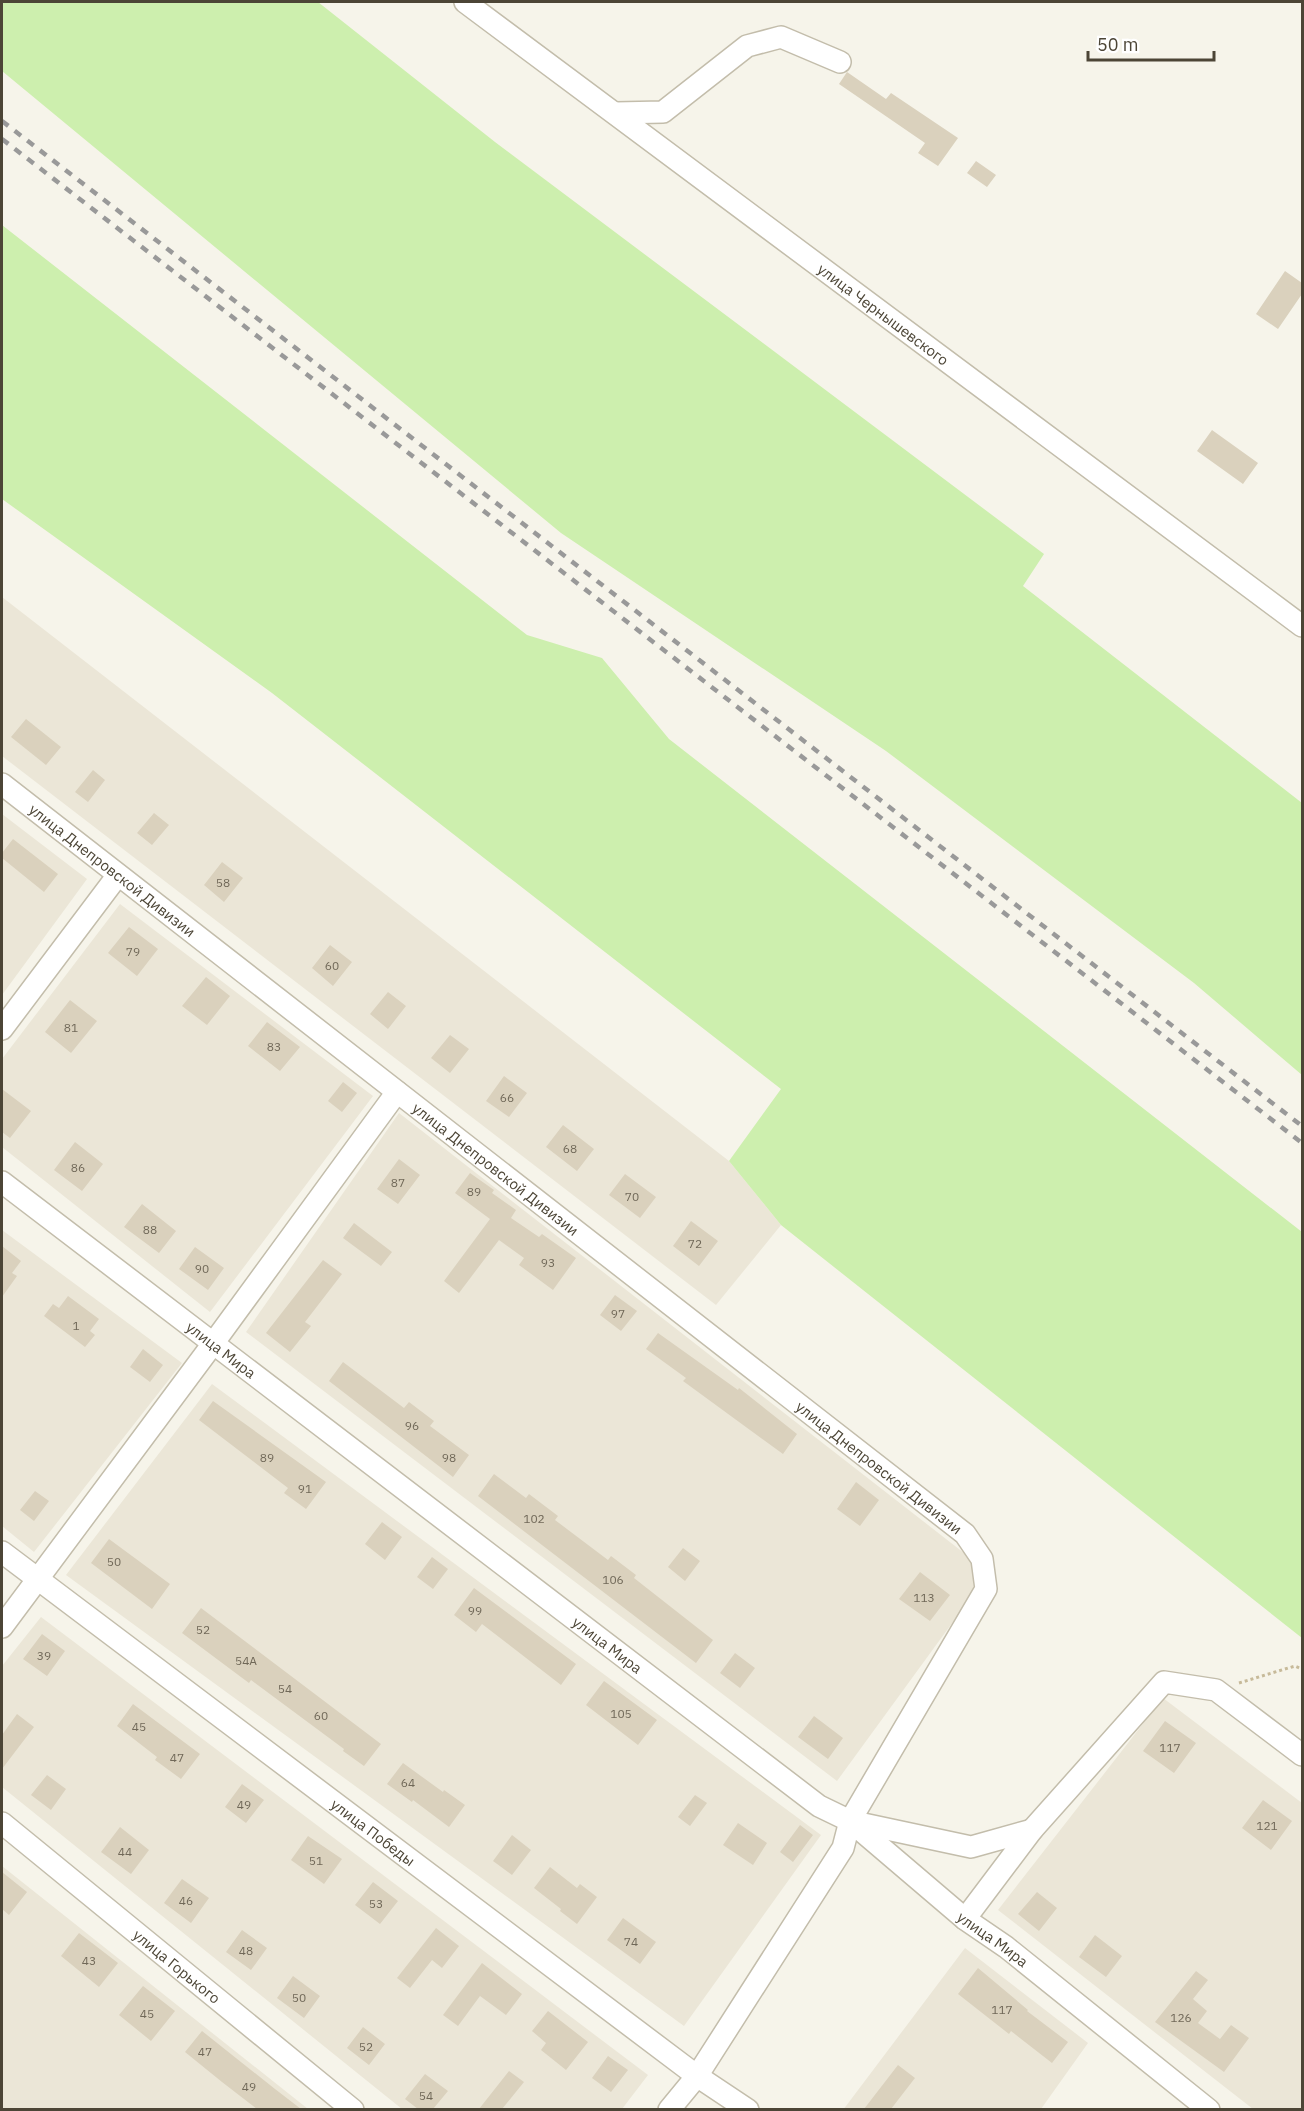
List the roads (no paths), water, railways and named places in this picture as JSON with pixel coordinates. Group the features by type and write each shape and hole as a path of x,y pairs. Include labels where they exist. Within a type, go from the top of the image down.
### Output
{"street":[{"name":"улица Чернышевского","path":"465,2 1302,626"},
{"path":"616,113 663,112 747,46 781,37 840,62"},
{"name":"улица Днепровской Дивизии","path":"2,784 964,1534 982,1559 986,1589 850,1821"},
{"path":"2,1029 118,875"},
{"path":"2,1627 213,1345 397,1092"},
{"name":"улица Мира","path":"2,1182 819,1806 850,1821 965,1919 1006,1947 1209,2109"},
{"name":"улица Победы","path":"2,1552 697,2076 748,2109"},
{"path":"965,1919 1032,1830 1164,1683 1216,1690 1302,1755"},
{"path":"669,2109 697,2076 843,1848 850,1821 970,1847 1032,1830"},
{"name":"улица Горького","path":"2,1823 353,2109"}],"railway":[{"path":"2,121 1302,1126"},
{"path":"2,139 1302,1143"}]}
